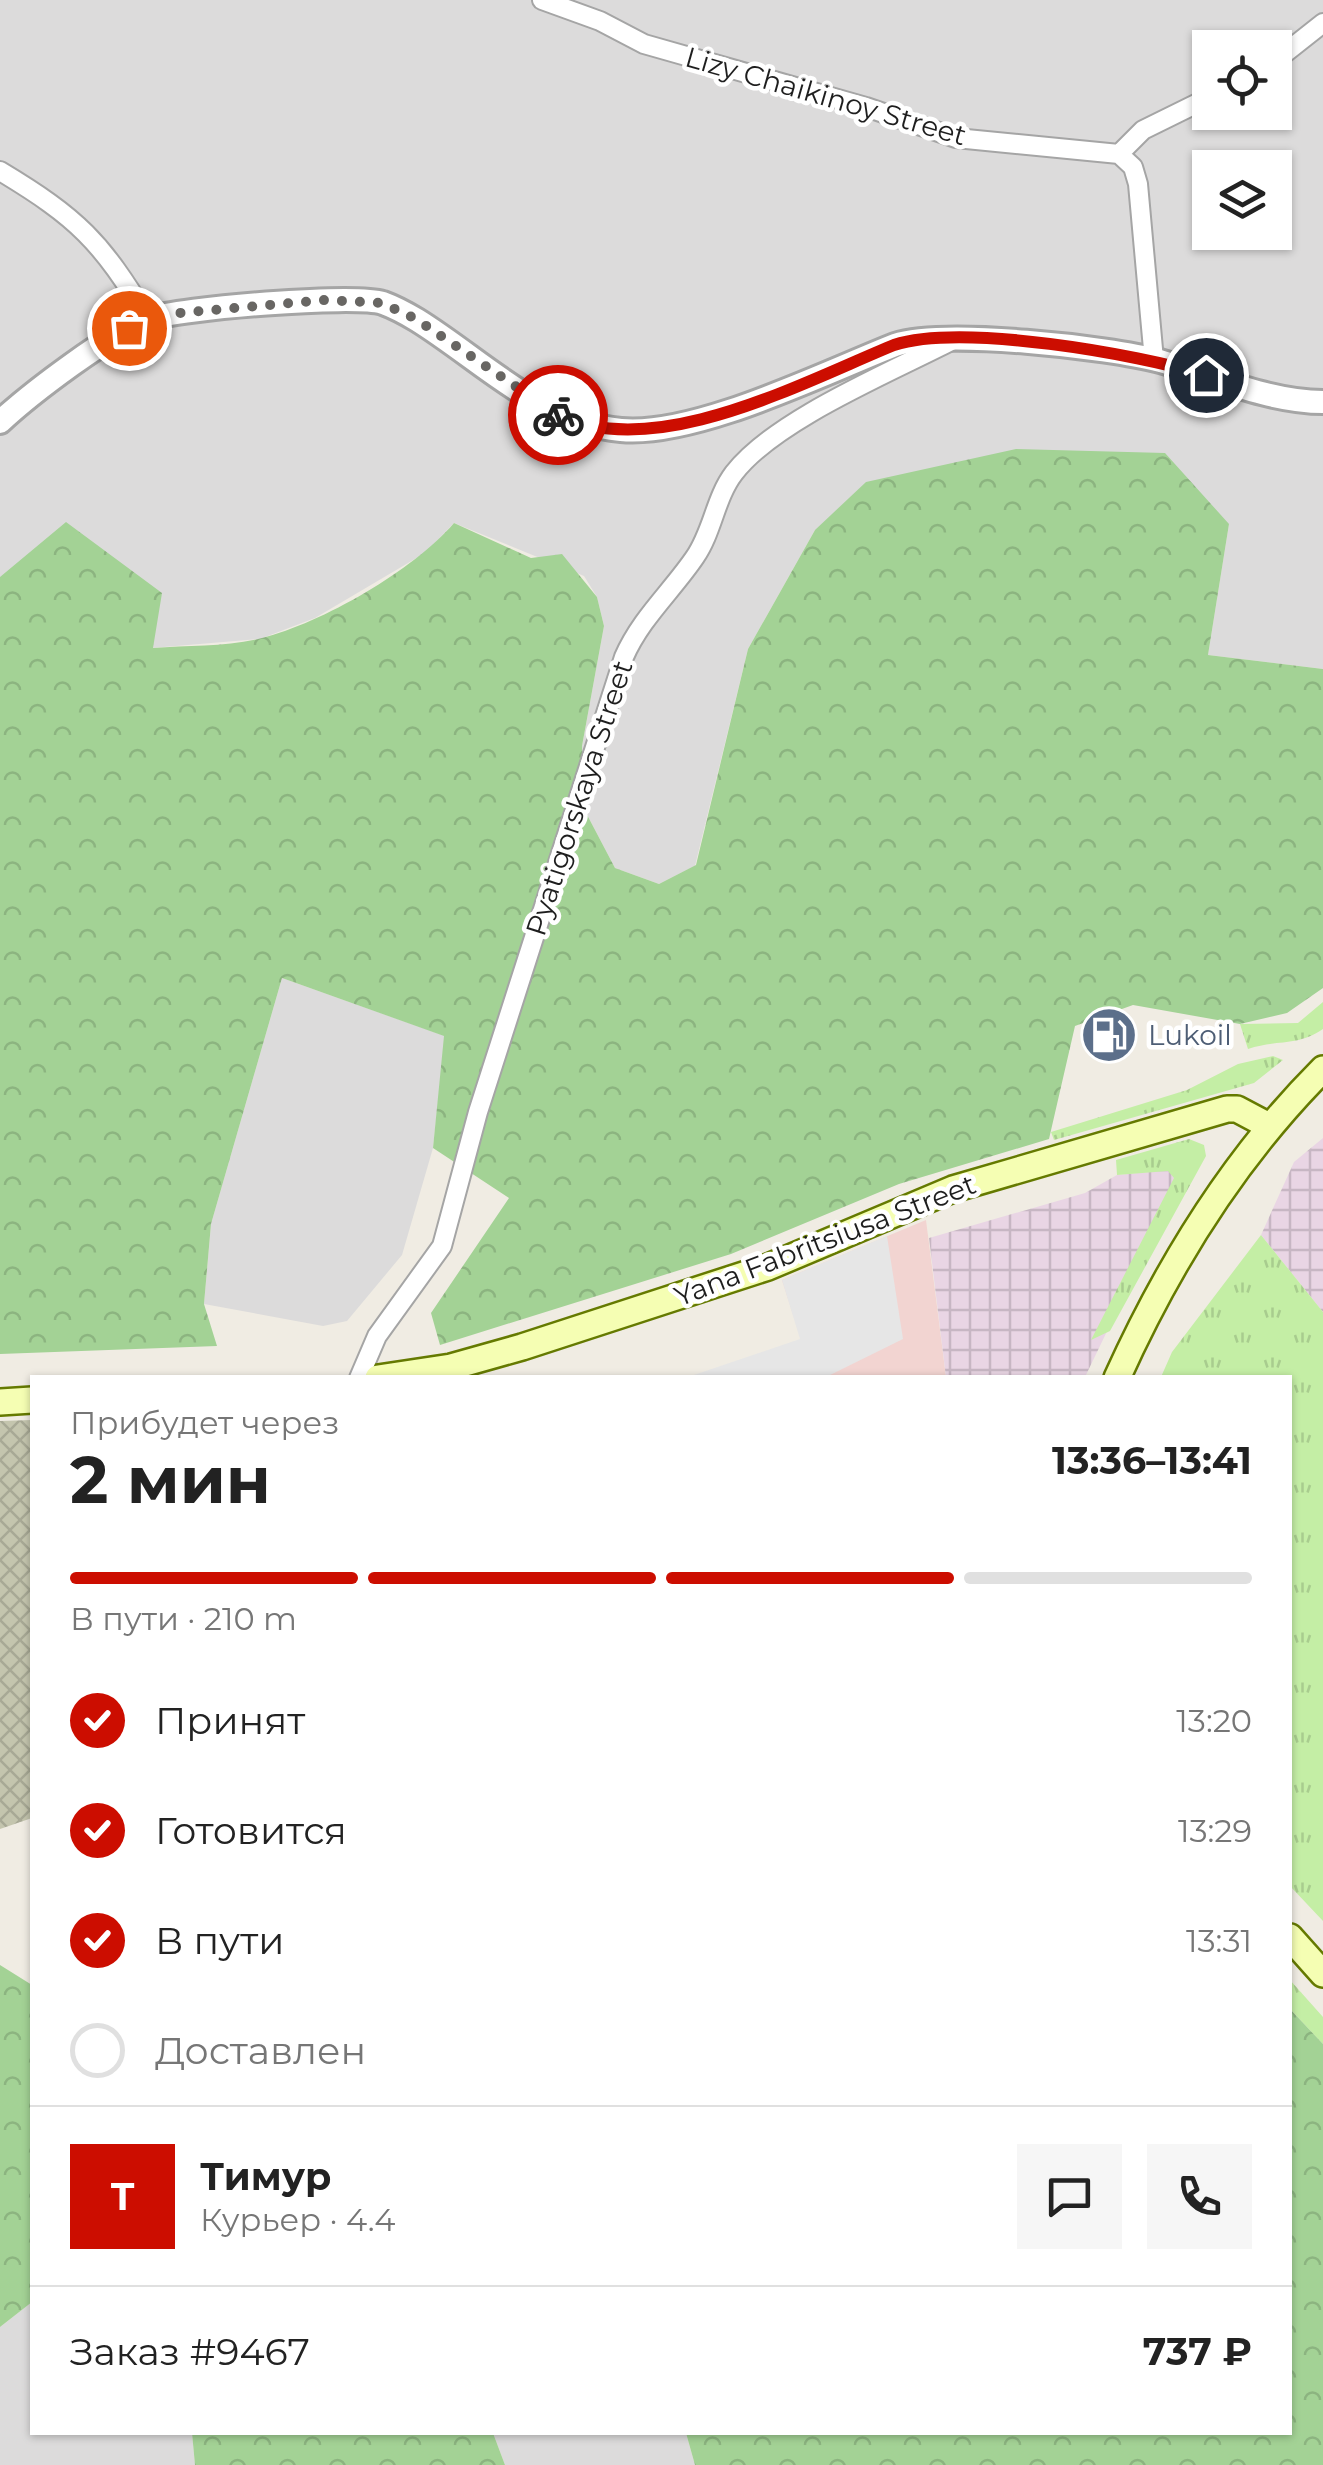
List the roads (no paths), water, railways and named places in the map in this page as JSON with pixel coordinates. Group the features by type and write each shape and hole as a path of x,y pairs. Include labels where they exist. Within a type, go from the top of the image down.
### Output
{"main road":[{"path":"1119,1375 1190,1243 1268,1126 1323,1069"},
{"name":"Yana Fabritsiusa Street","path":"398,1375 451,1367 522,1347 768,1267 952,1189 1226,1108 1237,1109 1268,1126"},
{"path":"0,1402 30,1400"},
{"path":"1292,1939 1323,1974"}],"street":[{"name":"Lizy Chaikinoy Street","path":"542,0 600,21 644,44 847,102 956,138 1120,154"},
{"path":"1292,47 1323,23"},
{"path":"1154,360 1138,184 1133,167 1120,154 1143,130 1192,106"},
{"path":"0,170 80,225 109,255 148,319"},
{"path":"0,422 110,340 148,319 325,300 382,303 416,319 560,416 624,431 648,431 718,412 907,341 956,338 1154,360 1259,391 1323,402"},
{"name":"Pyatigorskaya Street","path":"361,1375 376,1336 442,1246 478,1112 618,674 640,624 705,542 734,473 764,444 956,338"}],"place":[{"name":"Lukoil","path":"1109,1035"}]}
